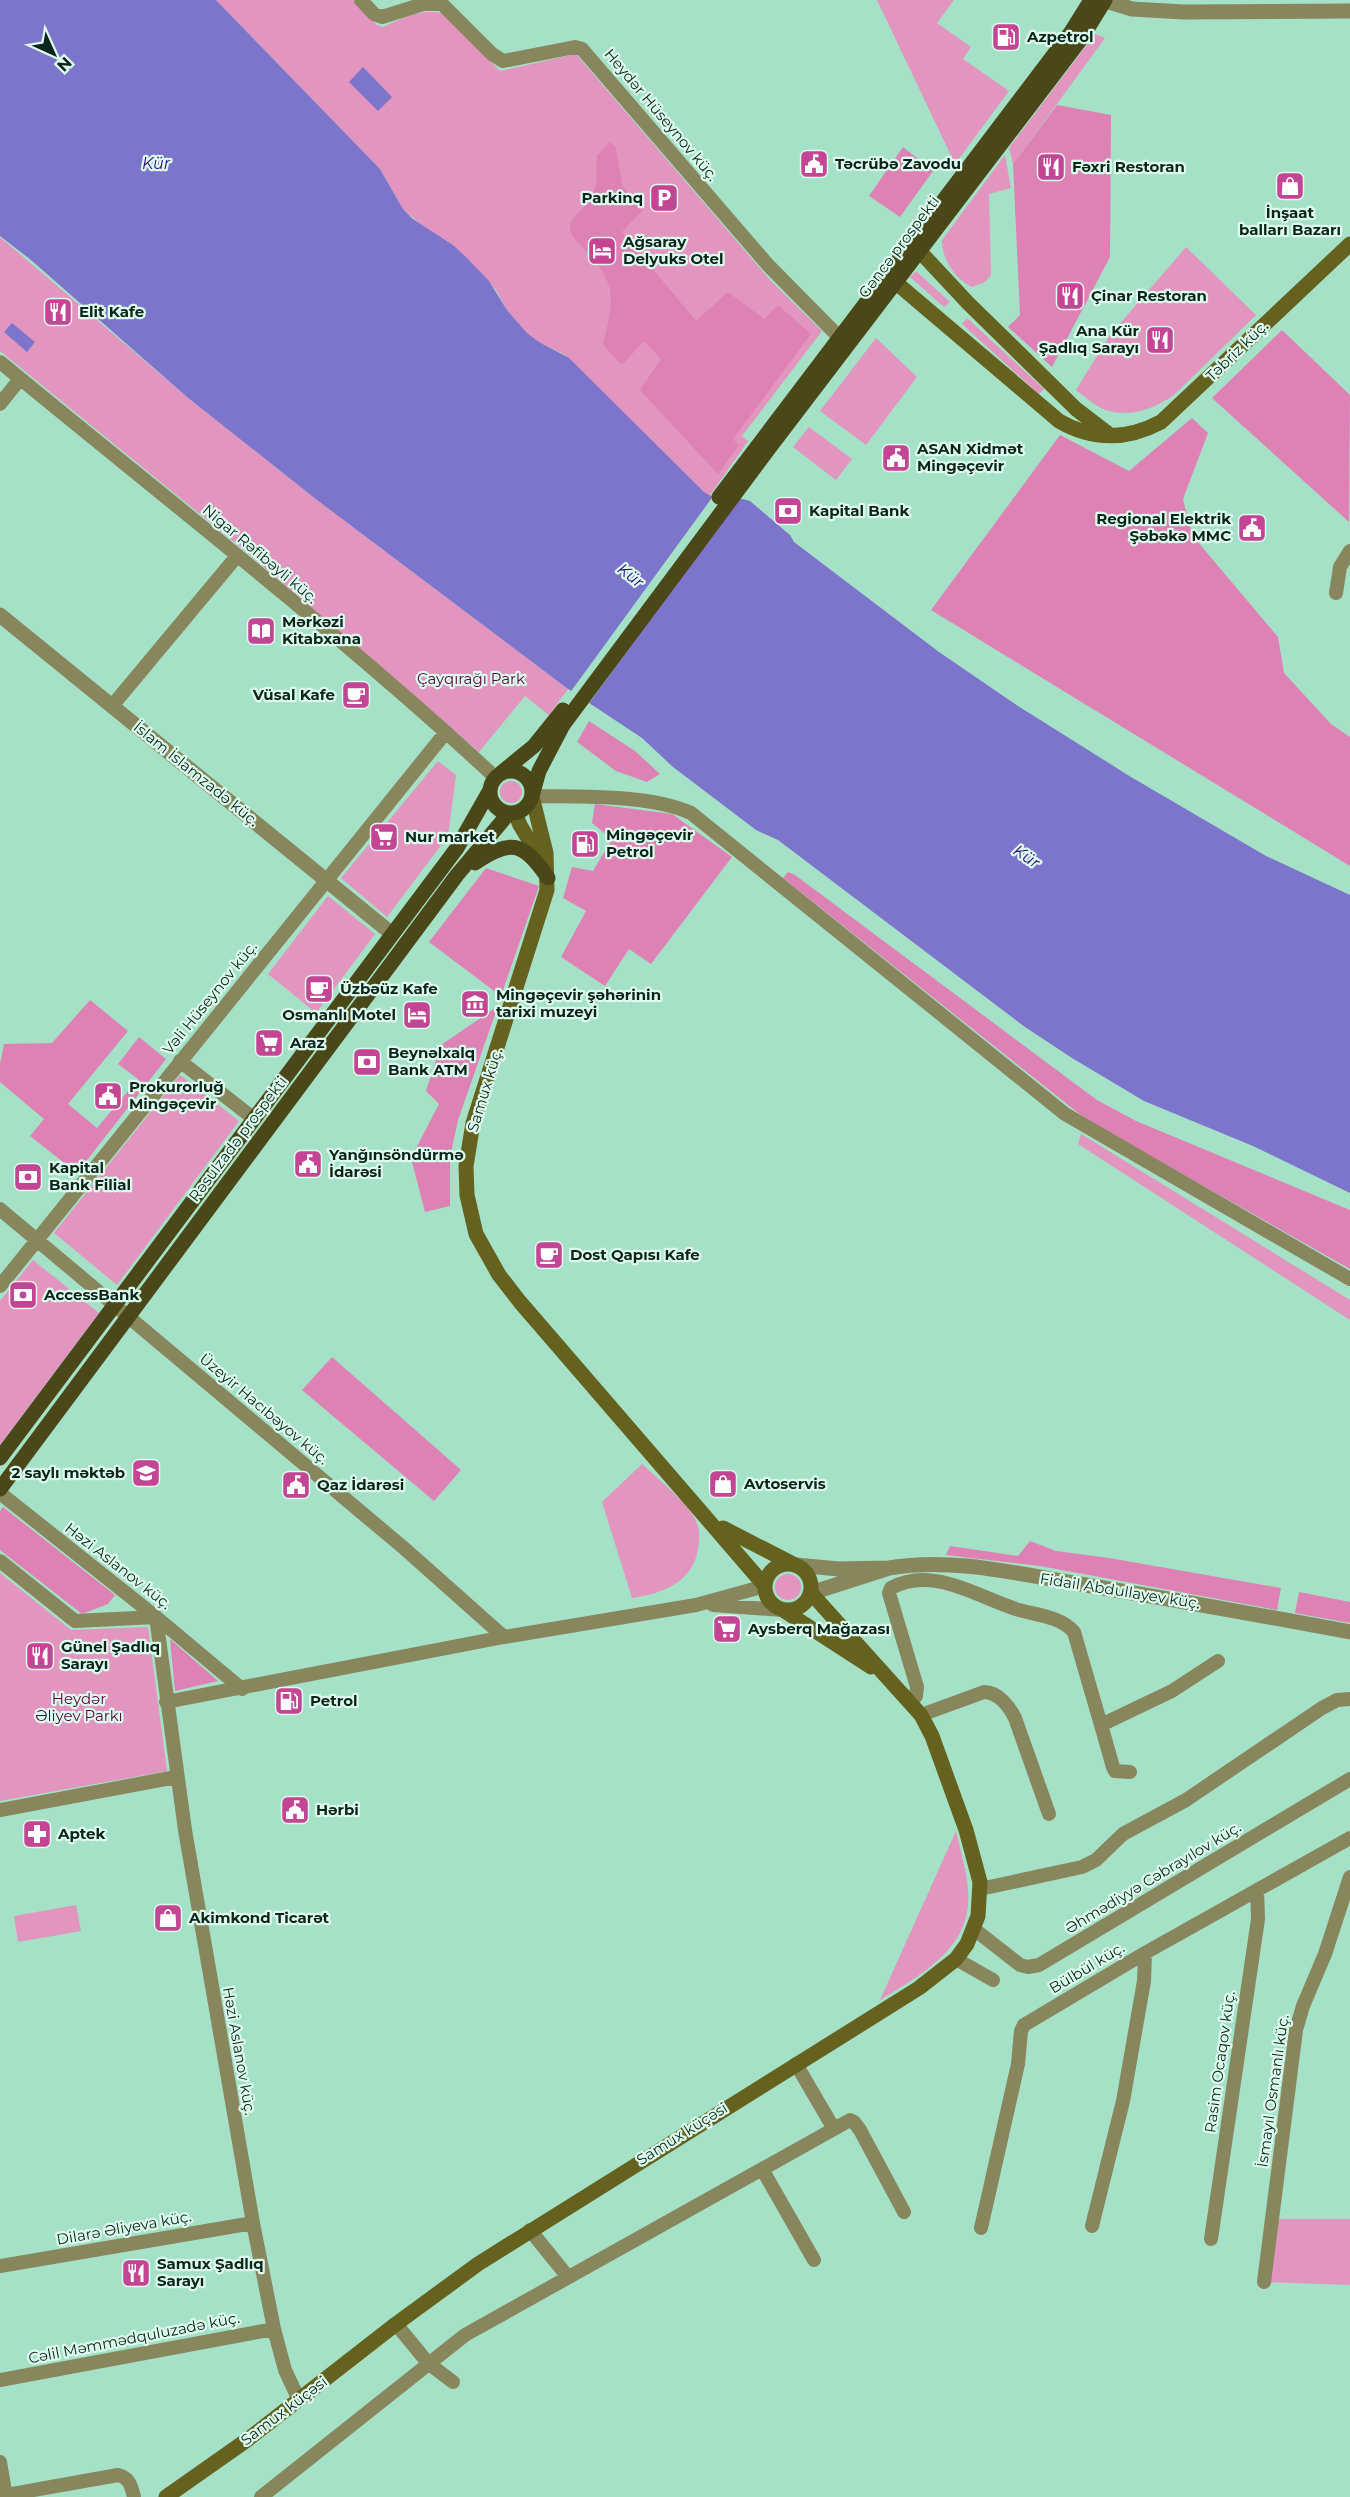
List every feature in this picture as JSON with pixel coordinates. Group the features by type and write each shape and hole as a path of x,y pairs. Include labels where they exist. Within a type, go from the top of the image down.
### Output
{"main road":[{"name":"Gəncə prospekti","path":"915,247 1071,32 1091,0"},
{"name":"Gəncə prospekti","path":"757,454 915,247 1081,39 1104,0"},
{"name":"Təbriz küç.","path":"1113,437 1138,433 1161,422 1350,244"},
{"path":"915,247 1076,409 1113,437"},
{"name":"Gəncə prospekti","path":"757,454 839,337 891,278"},
{"path":"891,278 1059,421 1079,432 1113,437"},
{"path":"548,878 541,857 512,813 497,808 490,797 495,780 560,723 757,454"},
{"path":"512,813 526,807 532,796 539,771 560,723"},
{"path":"495,780 514,770 527,777 533,789 532,796"},
{"name":"Rəsulzadə prospekti","path":"0,1458 461,842 495,780"},
{"name":"Samux küç.","path":"532,796 543,836 548,878 545,902 473,1123 466,1166 469,1210 476,1234 499,1275 588,1383 712,1522 765,1586"},
{"name":"Rəsulzadə prospekti","path":"0,1491 457,875 512,813"},
{"path":"457,875 486,855 508,846 516,847 530,855 548,878"},
{"path":"712,1522 762,1550 796,1565 807,1573 811,1593 808,1599 797,1609 783,1610"},
{"path":"796,1565 789,1564 776,1568 767,1578 765,1586 772,1603 891,1680"},
{"path":"811,1593 891,1680"},
{"name":"Samux küçəsi","path":"166,2497 299,2400 396,2324 478,2264 919,1988 956,1959 974,1929 979,1911 980,1889 966,1830 932,1736 921,1715 891,1680"}],"street":[{"name":"Heydər Hüseynov küç.","path":"361,0 374,14 382,17 423,4 441,4 503,62 575,47 582,49 761,257 839,337"},
{"path":"1104,0 1124,8 1184,12 1350,10"},
{"name":"Nigar Rəfibəyli küç.","path":"0,362 237,556 446,732 495,780"},
{"path":"0,404 20,378"},
{"path":"1336,593 1340,567 1350,550"},
{"path":"112,706 237,556"},
{"name":"İslam İslamzadə küç.","path":"0,615 391,933"},
{"name":"Vəli Hüseynov küç.","path":"0,1286 446,732"},
{"path":"532,796 602,798 651,803 676,807 691,813 1065,1114 1350,1279"},
{"path":"180,1061 253,1118"},
{"name":"Üzeyir Hacıbəyov küç.","path":"0,1209 396,1542 504,1637"},
{"name":"Həzi Aslanov küç.","path":"0,1491 242,1689"},
{"path":"0,1561 75,1621 156,1617"},
{"path":"796,1565 839,1569 889,1568"},
{"name":"Fidail Abdullayev küç.","path":"889,1568 921,1565 970,1566 1257,1614 1350,1632"},
{"path":"811,1593 889,1568"},
{"path":"911,1702 916,1696 917,1687 890,1593 891,1588 899,1584 921,1581 947,1583 1067,1624 1074,1632 1113,1767 1115,1771 1130,1772"},
{"path":"166,1702 504,1637 696,1605 765,1586"},
{"path":"696,1605 746,1606 783,1610"},
{"name":"Həzi Aslanov küç.","path":"156,1617 176,1777 253,2223 274,2329 288,2378 299,2400"},
{"path":"1101,1725 1172,1691 1218,1661"},
{"path":"921,1715 984,1692 991,1692 1010,1708 1015,1718 1049,1814"},
{"path":"980,1889 1082,1867 1096,1860 1123,1834 1186,1800 1322,1708 1338,1700 1350,1700"},
{"path":"0,1810 176,1777"},
{"name":"Əhmədiyyə Cəbrayılov küç.","path":"974,1929 1020,1965 1028,1967 1039,1965 1350,1779"},
{"name":"Bülbül küç.","path":"981,2228 1018,2064 1022,2028 1029,2021 1145,1953 1350,1838"},
{"name":"İsmayıl Osmanlı küç.","path":"1264,2282 1296,2030 1303,2006 1325,1954 1350,1877"},
{"name":"Rasim Ocaqov küç.","path":"1210,2239 1258,1919 1257,1890"},
{"path":"1092,2226 1123,2101 1144,1981 1145,1953"},
{"path":"956,1959 993,1980"},
{"path":"796,2064 834,2129"},
{"path":"261,2497 465,2335 850,2121 854,2122 904,2212"},
{"path":"762,2169 814,2260"},
{"name":"Dilarə Əliyeva küç.","path":"0,2266 253,2223"},
{"path":"530,2230 568,2277"},
{"path":"396,2324 428,2363 453,2382"},
{"name":"Cəlil Məmmədquluzadə küç.","path":"0,2380 274,2329"},
{"path":"0,2462 4,2496 118,2475 129,2481 134,2497"}],"green space":[{"name":"Ağsaray Delyuks Otel","path":"216,0 353,0 377,25 383,27 418,13 442,13 500,71 576,54 770,280 822,331 742,436 748,441 709,496 565,355 527,333 507,310 496,290 453,245 424,227 403,209 380,169"},
{"path":"877,0 954,0 937,23 971,47 963,59 1009,91 955,164"},
{"path":"1095,34 1105,38 1013,164 1009,148"},
{"path":"1005,155 1011,188 989,194 991,275 985,282 972,287 960,279 950,267 944,254 942,240"},
{"name":"Çayqırağı Park","path":"0,237 187,397 317,500 568,689 549,715 525,696 479,752 244,550 0,351"},
{"path":"1186,247 1256,315 1174,395 1166,400 1131,413 1112,412 1100,407 1076,390 1110,335"},
{"path":"916,271 950,302 944,307 910,277"},
{"path":"967,318 1044,389 1039,394 962,324"},
{"path":"876,338 917,377 866,445 820,411"},
{"path":"809,427 852,459 836,480 793,447"},
{"path":"438,761 456,775 448,836 387,917 341,878"},
{"path":"511,781 519,784 522,792 519,800 511,803 503,800 500,792 503,784"},
{"path":"328,896 375,934 316,1013 268,974"},
{"path":"180,1075 239,1121 117,1285 54,1233"},
{"path":"1081,1134 1350,1300 1350,1320 1078,1144"},
{"path":"33,1260 99,1313 0,1445 0,1301"},
{"path":"642,1464 690,1511 697,1525 699,1540 695,1560 683,1578 665,1589 632,1598 602,1502"},
{"name":"Heydər Əliyev Parkı","path":"0,1573 71,1630 148,1627 167,1771 0,1801"},
{"path":"788,1574 797,1578 801,1587 797,1596 788,1600 779,1596 775,1587 779,1578"},
{"path":"956,1831 968,1891 967,1911 962,1928 953,1944 941,1957 912,1980 880,2000"},
{"path":"76,1905 81,1931 18,1942 14,1916"},
{"path":"1277,2219 1350,2219 1350,2285 1264,2282"}],"shaded area":[{"path":"1057,105 1111,115 1110,257 1052,367 1008,327 1020,315 1013,164"},
{"path":"610,142 616,148 622,185 643,210 622,232 696,321 728,292 764,319 778,305 811,334 733,439 739,445 718,474 640,390 661,359 644,341 622,365 603,345 611,305 609,285 597,264 573,236 570,226 593,194 597,156"},
{"path":"903,147 933,171 900,217 869,196"},
{"path":"1282,330 1350,395 1349,522 1212,398"},
{"path":"1192,418 1208,433 1183,499 1192,535 1278,637 1284,673 1331,724 1350,737 1350,866 931,610 1060,435 1129,471"},
{"path":"589,721 635,751 660,774 647,782 616,771 577,742"},
{"path":"595,804 672,814 732,857 651,964 629,949 605,986 561,957 586,911 563,898 572,867 593,871 612,839 592,823"},
{"path":"486,868 539,886 501,996 429,942"},
{"path":"788,872 1097,1100 1136,1121 1350,1210 1350,1269 1087,1120 783,878"},
{"path":"90,1000 128,1031 68,1104 97,1128 138,1079 118,1064 139,1037 166,1059 77,1173 30,1136 44,1119 0,1082 0,1064 4,1044 52,1043"},
{"path":"498,1006 458,1120 450,1157 450,1206 425,1212 411,1158 439,1104 426,1091 441,1045"},
{"path":"332,1357 461,1470 434,1501 302,1390"},
{"path":"3,1507 115,1595 108,1604 82,1614 0,1550 0,1511"},
{"path":"1030,1541 1056,1551 1281,1588 1277,1610 1040,1566 946,1555 950,1546 1018,1556"},
{"path":"1299,1592 1350,1602 1350,1623 1295,1613"},
{"path":"170,1639 218,1681 175,1691"}],"water":[{"name":"Kür","path":"0,0 216,0 380,169 403,209 413,219 453,245 466,257 489,281 507,310 527,333 569,358 704,492 715,497 750,501 790,535 794,542 939,652 1015,704 1131,777 1266,856 1350,895 1350,1193 1253,1146 1144,1101 1025,1027 778,840 756,830 673,767 642,738 568,689 317,500 187,397 31,260 0,236"},
{"path":"363,67 392,97 378,111 349,82"},
{"path":"12,323 35,342 27,352 4,332"}],"pier":[{"path":"714,495 741,496 587,706 569,694"}],"place":[{"name":"Azpetrol","path":"1006,37"},
{"name":"Təcrübə Zavodu","path":"814,164"},
{"name":"Fəxri Restoran","path":"1051,167"},
{"name":"İnşaat balları Bazarı","path":"1290,186"},
{"name":"Parkinq","path":"664,198"},
{"name":"Ağsaray Delyuks Otel","path":"602,251"},
{"name":"Çinar Restoran","path":"1070,296"},
{"name":"Elit Kafe","path":"58,312"},
{"name":"Ana Kür Şadlıq Sarayı","path":"1160,340"},
{"name":"ASAN Xidmət Mingəçevir","path":"896,458"},
{"name":"Kapital Bank","path":"788,511"},
{"name":"Regional Elektrik Şəbəkə MMC","path":"1252,528"},
{"name":"Mərkəzi Kitabxana","path":"261,631"},
{"name":"Vüsal Kafe","path":"356,695"},
{"name":"Nur market","path":"384,837"},
{"name":"Mingəçevir Petrol","path":"585,844"},
{"name":"Üzbəüz Kafe","path":"319,989"},
{"name":"Mingəçevir şəhərinin tarixi muzeyi","path":"475,1004"},
{"name":"Osmanlı Motel","path":"417,1015"},
{"name":"Araz","path":"269,1043"},
{"name":"Beynəlxalq Bank ATM","path":"367,1062"},
{"name":"Prokurorluğ Mingəçevir","path":"108,1096"},
{"name":"Yanğınsöndürmə İdarəsi","path":"308,1164"},
{"name":"Kapital Bank Filial","path":"28,1177"},
{"name":"Dost Qapısı Kafe","path":"549,1255"},
{"name":"AccessBank","path":"23,1295"},
{"name":"2 saylı məktəb","path":"146,1473"},
{"name":"Avtoservis","path":"723,1484"},
{"name":"Qaz İdarəsi","path":"296,1485"},
{"name":"Aysberq Mağazası","path":"727,1629"},
{"name":"Günel Şadlıq Sarayı","path":"40,1656"},
{"name":"Petrol","path":"289,1701"},
{"name":"Hərbi","path":"295,1810"},
{"name":"Aptek","path":"37,1834"},
{"name":"Akimkond Ticarət","path":"168,1918"},
{"name":"Samux Şadlıq Sarayı","path":"136,2273"}]}
